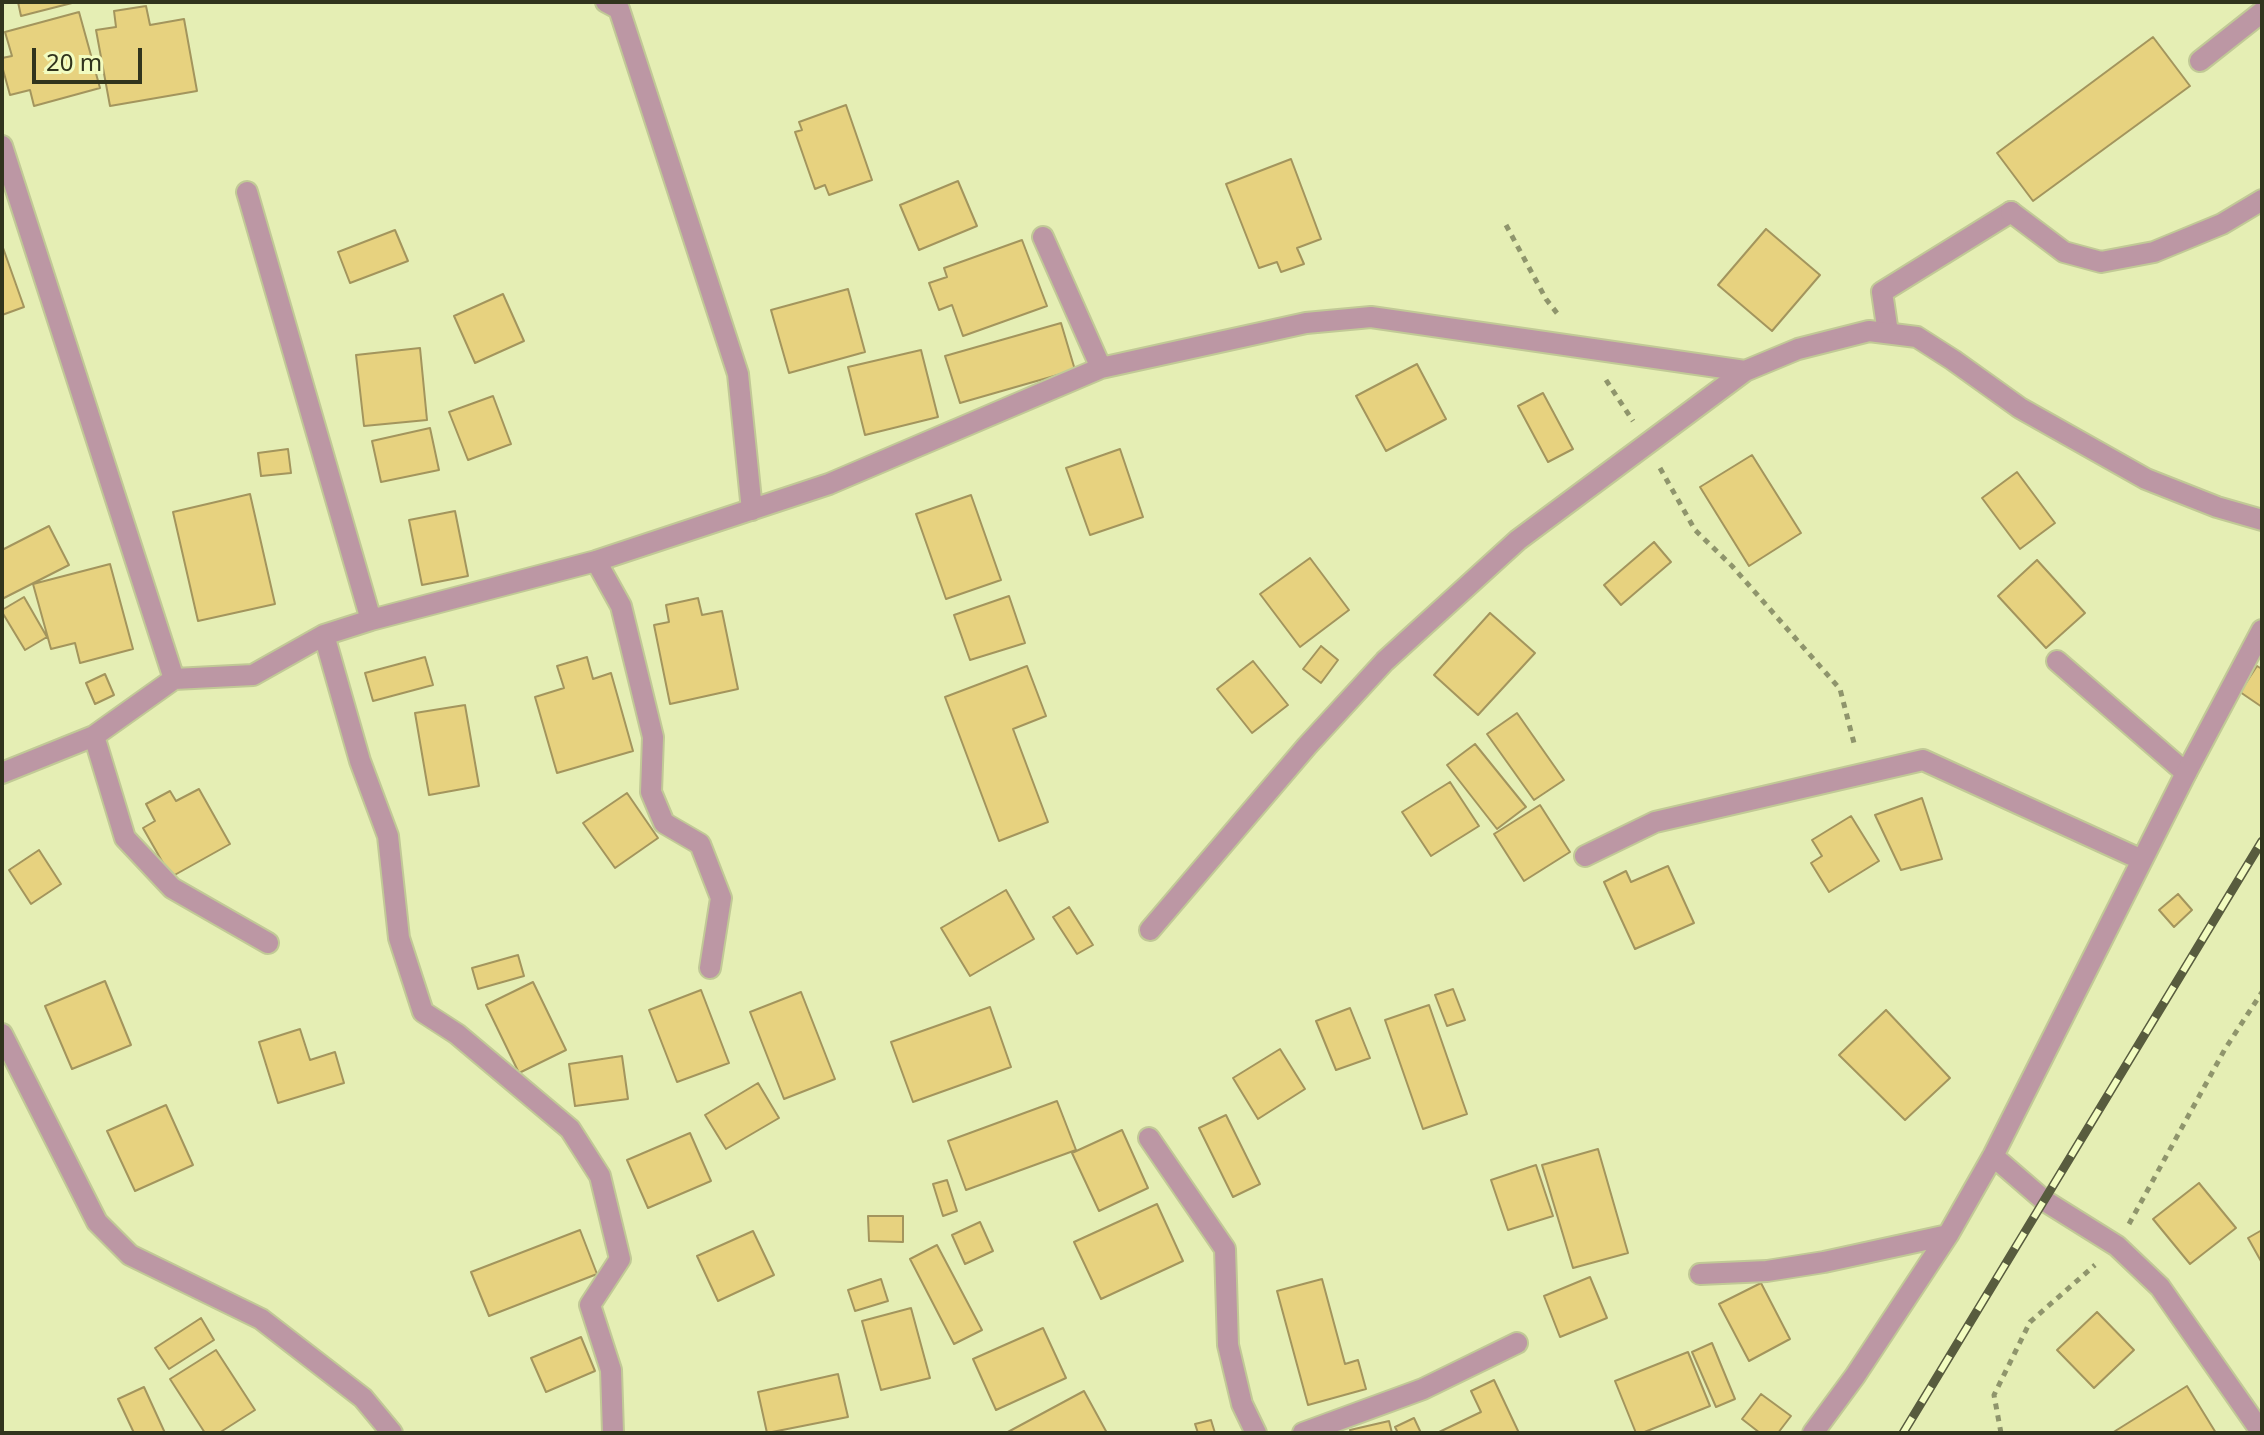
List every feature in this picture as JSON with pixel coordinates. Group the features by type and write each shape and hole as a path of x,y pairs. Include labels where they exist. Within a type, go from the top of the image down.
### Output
{"street":[{"path":"606,2 619,9 738,374 752,510"},
{"path":"2200,61 2262,12"},
{"path":"2,146 174,679"},
{"path":"247,192 371,620"},
{"path":"1888,333 1882,292 2011,212 2064,252 2101,262 2154,252 2222,224 2262,200"},
{"path":"1043,237 1101,368"},
{"path":"2,773 94,736 174,679 253,675 324,635 596,561 752,510 829,484 1101,368 1306,323 1371,317 1745,371"},
{"path":"1150,930 1307,746 1385,661 1518,540 1745,371 1798,349 1869,331 1917,337 2020,408 2146,479 2217,507 2262,520"},
{"path":"596,561 621,606 653,737 651,792 664,823 700,844 721,898 710,968"},
{"path":"1813,1433 1855,1376 1948,1235 1993,1156 2186,773 2262,630"},
{"path":"324,635 360,761 388,836 399,938 423,1012 457,1034 570,1129 600,1176 620,1259 590,1305 611,1370 613,1433"},
{"path":"2057,661 2186,773"},
{"path":"94,736 125,838 172,888 268,943"},
{"path":"1585,856 1655,822 1923,760 2142,860"},
{"path":"2,1034 97,1222 130,1255 261,1319 363,1398 392,1433"},
{"path":"1149,1138 1225,1249 1228,1345 1242,1404 1256,1433"},
{"path":"1993,1156 2045,1201 2117,1246 2160,1287 2262,1433"},
{"path":"1700,1274 1767,1271 1948,1235"},
{"path":"1303,1433 1423,1389 1517,1343"}],"path":[{"path":"1506,225 1546,299 1625,407 1695,530 1732,566 1840,689 1860,775"}],"building":[{"path":"18,2 71,2 72,3 21,16"},
{"path":"146,6 150,25 184,19 197,91 110,106 96,30 116,27 114,11"},
{"path":"79,12 100,88 34,106 30,90 10,95 2,66 2,58 12,56 5,32"},
{"path":"2153,37 2190,86 2033,201 1997,153"},
{"path":"846,105 872,180 829,195 825,185 815,189 795,132 802,130 799,122"},
{"path":"1291,159 1321,239 1297,248 1304,264 1281,272 1277,262 1259,268 1226,184"},
{"path":"958,181 977,226 919,250 900,205"},
{"path":"1766,229 1820,275 1772,331 1718,285"},
{"path":"395,230 408,261 350,283 338,252"},
{"path":"1022,240 1047,306 963,336 952,305 939,310 929,283 947,277 944,268"},
{"path":"2,245 24,307 2,315"},
{"path":"848,289 865,352 789,373 771,310"},
{"path":"503,294 524,341 475,363 454,316"},
{"path":"1061,323 1075,370 960,403 945,356"},
{"path":"420,348 427,420 364,426 356,355"},
{"path":"921,350 938,417 865,435 848,367"},
{"path":"1417,364 1446,419 1386,451 1356,396"},
{"path":"1543,393 1573,449 1548,462 1518,406"},
{"path":"493,396 511,444 468,460 449,412"},
{"path":"430,428 439,470 381,482 372,441"},
{"path":"288,449 291,473 261,476 258,453"},
{"path":"1120,449 1143,517 1090,535 1066,468"},
{"path":"1752,455 1801,533 1749,566 1700,487"},
{"path":"2017,472 2055,523 2020,549 1982,498"},
{"path":"250,494 275,604 198,621 173,512"},
{"path":"971,495 1001,580 946,599 916,514"},
{"path":"455,511 468,576 422,585 409,520"},
{"path":"49,526 69,565 2,599 2,550"},
{"path":"1654,542 1671,562 1621,605 1604,585"},
{"path":"1310,558 1349,610 1300,647 1260,594"},
{"path":"2037,560 2085,613 2046,648 1998,596"},
{"path":"110,564 133,649 80,663 75,643 51,649 33,584"},
{"path":"1009,596 1025,643 970,660 954,615"},
{"path":"24,597 47,637 25,650 2,612"},
{"path":"698,598 702,615 722,611 738,689 670,704 654,625 669,622 666,605"},
{"path":"1490,613 1535,653 1478,715 1434,675"},
{"path":"1321,646 1338,660 1321,683 1303,669"},
{"path":"425,657 433,685 373,701 365,673"},
{"path":"587,657 593,679 611,673 633,751 557,773 535,697 564,688 557,666"},
{"path":"1253,661 1288,705 1252,733 1217,689"},
{"path":"1027,666 1046,716 1013,729 1048,822 999,841 945,697"},
{"path":"2257,666 2262,669 2262,707 2240,692"},
{"path":"105,674 114,695 95,704 86,683"},
{"path":"465,705 479,786 429,795 415,713"},
{"path":"1517,713 1564,780 1534,800 1487,734"},
{"path":"1475,744 1526,807 1497,829 1447,765"},
{"path":"1450,782 1479,826 1431,856 1402,812"},
{"path":"199,789 230,844 171,877 143,828 155,821 146,804 170,791 176,801"},
{"path":"627,793 658,838 615,868 583,823"},
{"path":"1922,798 1942,859 1901,870 1875,815"},
{"path":"1540,805 1570,852 1524,881 1494,834"},
{"path":"1851,816 1879,861 1829,892 1811,863 1822,856 1812,840"},
{"path":"39,850 61,884 31,904 9,870"},
{"path":"1668,866 1694,923 1635,949 1604,882 1626,871 1631,882"},
{"path":"1006,890 1034,939 970,976 941,928"},
{"path":"2178,894 2192,910 2174,927 2159,910"},
{"path":"1069,907 1093,945 1077,954 1053,917"},
{"path":"518,955 524,976 478,989 472,968"},
{"path":"105,981 131,1045 72,1069 45,1006"},
{"path":"533,982 566,1050 519,1073 486,1005"},
{"path":"1453,989 1465,1020 1447,1026 1435,995"},
{"path":"701,990 729,1063 677,1082 649,1010"},
{"path":"801,992 835,1079 784,1099 750,1012"},
{"path":"1429,1005 1467,1114 1423,1129 1385,1020"},
{"path":"990,1007 1011,1067 913,1102 891,1042"},
{"path":"1350,1008 1370,1058 1336,1070 1316,1021"},
{"path":"1886,1010 1950,1078 1905,1120 1839,1055"},
{"path":"300,1029 310,1060 335,1052 344,1083 278,1103 259,1042"},
{"path":"1280,1049 1305,1089 1258,1119 1233,1078"},
{"path":"622,1056 628,1099 575,1106 569,1064"},
{"path":"758,1083 779,1118 726,1149 705,1115"},
{"path":"1057,1101 1076,1150 966,1190 948,1141"},
{"path":"166,1105 193,1165 135,1191 107,1131"},
{"path":"1226,1115 1260,1184 1233,1197 1199,1128"},
{"path":"1122,1130 1148,1188 1099,1211 1072,1153"},
{"path":"690,1133 711,1181 648,1208 627,1160"},
{"path":"1598,1149 1628,1253 1573,1268 1542,1165"},
{"path":"1536,1165 1553,1216 1508,1230 1491,1180"},
{"path":"947,1180 957,1211 943,1216 933,1184"},
{"path":"2199,1183 2236,1228 2190,1264 2153,1219"},
{"path":"1157,1204 1183,1261 1101,1299 1074,1242"},
{"path":"868,1216 903,1216 903,1242 869,1241"},
{"path":"980,1222 993,1251 965,1264 952,1235"},
{"path":"580,1230 597,1274 489,1316 471,1272"},
{"path":"2262,1230 2262,1263 2248,1238"},
{"path":"753,1231 774,1275 718,1301 697,1256"},
{"path":"937,1245 982,1330 954,1344 910,1259"},
{"path":"1590,1277 1607,1318 1560,1337 1544,1296"},
{"path":"881,1279 888,1301 855,1311 848,1290"},
{"path":"1322,1279 1345,1364 1358,1360 1366,1389 1308,1405 1277,1291"},
{"path":"1761,1283 1790,1339 1749,1361 1719,1304"},
{"path":"911,1308 930,1378 881,1390 862,1321"},
{"path":"2097,1312 2134,1350 2094,1388 2057,1350"},
{"path":"201,1318 214,1340 169,1369 155,1348"},
{"path":"1043,1328 1066,1378 996,1410 973,1359"},
{"path":"581,1337 595,1371 546,1392 531,1358"},
{"path":"1712,1343 1735,1399 1716,1407 1692,1352"},
{"path":"216,1350 255,1410 219,1433 205,1433 170,1379"},
{"path":"1688,1352 1710,1406 1636,1433 1615,1381"},
{"path":"838,1374 848,1417 767,1433 758,1392"},
{"path":"1494,1380 1519,1433 1437,1433 1481,1412 1471,1391"},
{"path":"2187,1386 2216,1433 2112,1433"},
{"path":"144,1387 165,1433 134,1433 118,1399"},
{"path":"1084,1391 1107,1433 1006,1433"},
{"path":"1761,1394 1791,1416 1778,1433 1760,1433 1742,1419"},
{"path":"1414,1418 1421,1433 1398,1433 1395,1427"},
{"path":"1211,1420 1215,1433 1198,1433 1195,1424"},
{"path":"1389,1421 1392,1433 1351,1433 1350,1430"}],"railway":[{"path":"1903,1433 2262,841"}]}
